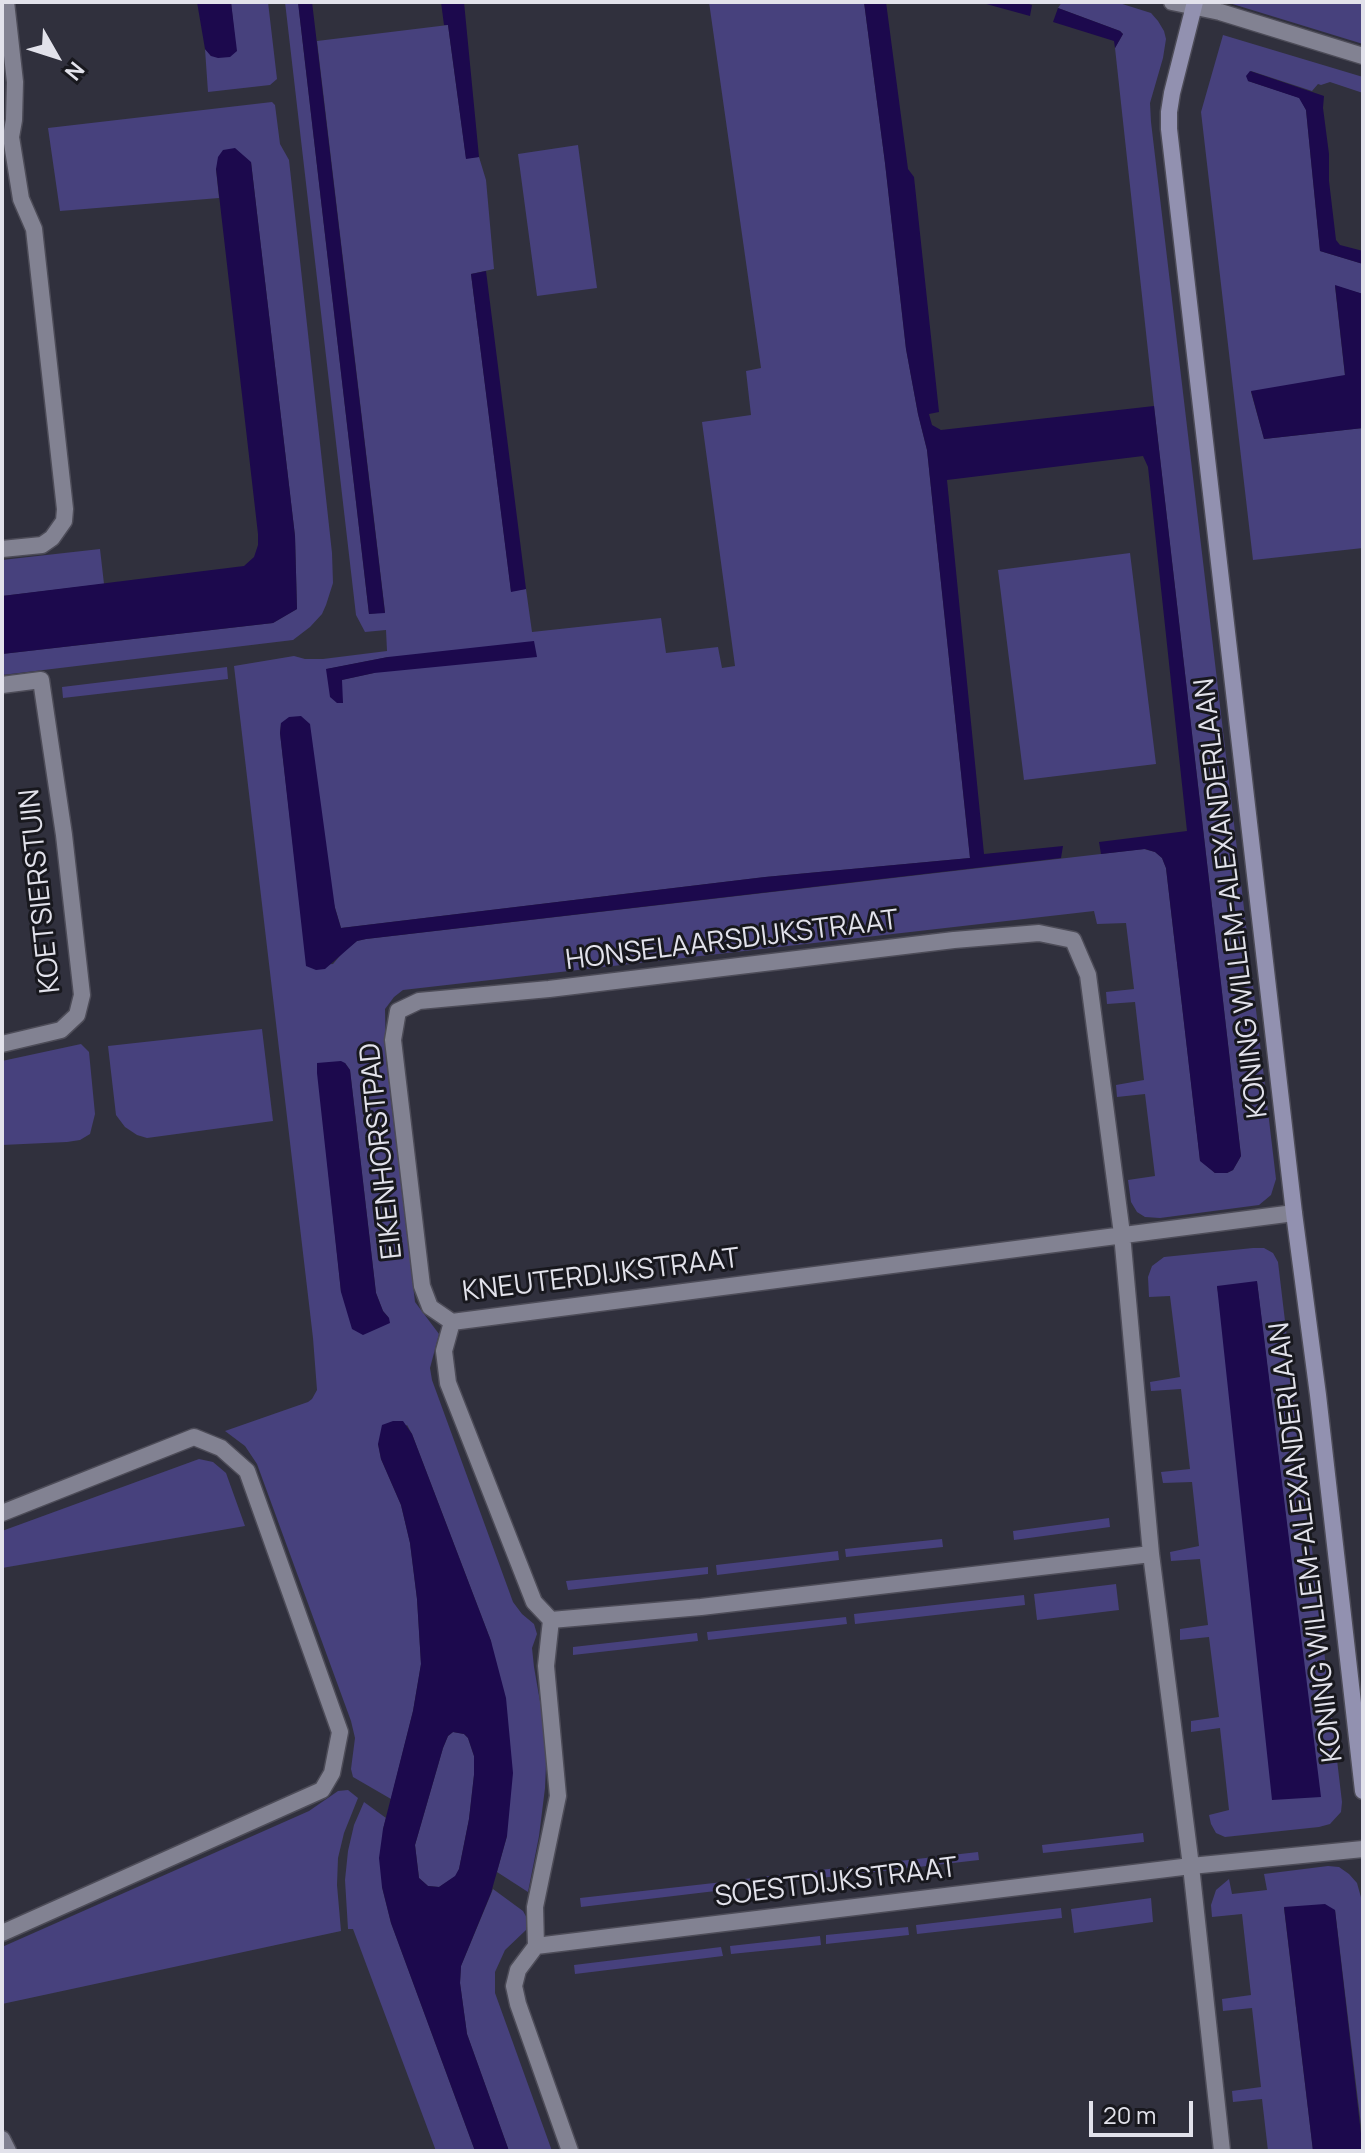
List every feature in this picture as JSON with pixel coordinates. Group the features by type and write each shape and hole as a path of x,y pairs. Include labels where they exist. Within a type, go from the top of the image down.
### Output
{"street":[{"path":"2,549 42,545 52,538 64,521 65,509 34,229 21,199 11,137 15,82 6,2"},
{"path":"1172,2 1194,4 1363,56"},
{"name":"KONING WILLEM-ALEXANDERLAAN","path":"1194,4 1172,93 1169,129 1363,1791"},
{"name":"KOETSIERSTUIN","path":"2,685 41,680 64,835 82,995 77,1015 61,1030 2,1044"},
{"name":"HONSELAARSDIJKSTRAAT","path":"398,1011 419,1001 549,989 954,940 1039,933 1073,940 1088,975 1122,1234"},
{"name":"EIKENHORSTPAD","path":"398,1011 393,1040 422,1286 430,1307 452,1322"},
{"name":"KNEUTERDIJKSTRAAT","path":"551,1620 534,1602 448,1383 444,1351 452,1322 1294,1213"},
{"path":"1122,1234 1151,1554 1191,1866 1222,2151"},
{"path":"2,1513 194,1437 221,1448 247,1471 340,1732 332,1773 322,1790 2,1933"},
{"path":"570,2151 514,1986 518,1970 536,1946 535,1907 558,1796 546,1666 551,1620 701,1607 1151,1554"},
{"name":"SOESTDIJKSTRAAT","path":"536,1946 1191,1866 1363,1849"},
{"path":"2,2139 8,2151"}],"shaded area":[{"path":"197,2 231,2 237,51 230,57 211,56 205,49"},
{"path":"231,2 268,2 277,79 270,85 208,92 205,49 211,56 236,51"},
{"path":"285,2 298,2 369,614 385,612 317,41 448,25 466,158 479,157 486,180 494,269 471,274 511,591 526,589 532,632 661,618 666,653 718,647 722,668 735,666 702,422 751,415 746,371 761,368 709,2 864,2 906,349 927,450 970,858 765,877 341,928 281,723 307,966 333,964 357,941 366,939 1144,849 1162,858 1166,868 1200,1160 1215,1173 1233,1170 1241,1156 1115,48 1123,34 1058,8 1062,2 1116,2 1151,13 1158,21 1166,39 1150,103 1151,122 1276,1179 1271,1195 1259,1205 1160,1218 1145,1217 1137,1212 1131,1202 1128,1180 1155,1176 1145,1094 1117,1097 1116,1085 1144,1080 1135,1002 1107,1004 1106,992 1134,989 1126,923 1097,924 1094,911 403,990 394,997 385,1009 386,1059 415,1302 439,1334 430,1368 432,1380 513,1602 534,1624 537,1634 532,1648 547,1742 539,1836 528,1892 497,1872 507,1836 491,1641 407,1425 378,1444 381,1459 401,1505 410,1543 421,1664 391,1799 353,1777 351,1769 355,1738 351,1721 257,1464 245,1446 225,1431 308,1402 317,1390 234,666 294,656 323,659 387,651 386,630 365,632 356,615","holes":["388,657 374,673 341,680 327,669","317,1063 345,1063 350,1070 376,1293 389,1318 341,1292"]},
{"path":"298,2 312,2 385,613 369,614"},
{"path":"441,2 464,2 479,157 466,159 448,25 444,25"},
{"path":"864,2 886,2 908,169 914,177 939,412 929,414 932,425 941,430 1154,406 1241,1156 1233,1170 1227,1173 1215,1173 1200,1161 1166,868 1155,852 1145,849 1101,854 1099,842 1187,831 1148,467 1143,456 947,480 984,854 1063,846 1061,858 366,939 357,941 325,969 306,966 280,733 281,723 289,717 301,716 310,724 335,908 341,928 765,877 970,858 927,450 906,349"},
{"path":"979,2 1024,2 1032,5 1030,16"},
{"path":"1226,2 1363,2 1363,44"},
{"path":"1058,8 1123,34 1115,48 1114,41 1053,22"},
{"path":"1223,35 1363,77 1363,93 1330,82 1318,84 1312,91 1251,71 1248,81 1300,98 1306,110 1320,251 1363,264 1363,294 1335,286 1345,376 1251,392 1264,439 1363,428 1363,548 1253,560 1201,112"},
{"path":"1250,71 1324,96 1336,240 1340,245 1363,251 1363,264 1320,251 1306,110 1299,98 1248,81 1246,76"},
{"path":"272,102 280,144 289,160 332,553 333,583 322,614 293,640 2,675 2,654 273,623 297,609 295,536 251,162 216,169 219,198 60,211 48,128"},
{"path":"578,145 597,288 537,296 518,154"},
{"path":"235,148 251,162 295,536 297,609 273,623 2,654 2,596 244,566 254,557 258,534 216,169 223,150"},
{"path":"486,271 526,589 511,592 471,274"},
{"path":"1335,285 1363,294 1363,428 1264,439 1251,391 1345,375"},
{"path":"100,549 104,584 2,596 2,560"},
{"path":"1130,553 1156,764 1024,780 998,570"},
{"path":"534,641 537,657 374,673 342,680 343,703 337,703 330,697 326,669 388,657"},
{"path":"227,667 228,679 63,698 62,687"},
{"path":"262,1029 273,1121 147,1138 125,1127 116,1115 108,1046"},
{"path":"81,1044 89,1052 95,1114 90,1134 67,1142 2,1145 2,1061"},
{"path":"341,1061 350,1070 376,1293 390,1323 363,1335 352,1329 341,1292 317,1073 317,1063"},
{"path":"1264,1248 1273,1253 1278,1262 1342,1802 1341,1812 1330,1824 1225,1837 1216,1833 1211,1824 1209,1815 1229,1810 1220,1728 1191,1732 1191,1721 1219,1717 1209,1637 1180,1640 1180,1629 1208,1625 1200,1559 1171,1561 1170,1552 1199,1546 1192,1482 1163,1483 1161,1472 1190,1469 1181,1389 1151,1391 1150,1382 1180,1377 1170,1296 1149,1297 1148,1277 1152,1266 1164,1257","holes":["1257,1282 1320,1797 1217,1287"]},
{"path":"1257,1281 1321,1797 1272,1800 1217,1286"},
{"path":"403,1421 412,1434 491,1641 506,1698 513,1773 507,1836 491,1893 461,1966 460,1983 467,2034 509,2151 475,2151 391,1923 382,1887 379,1858 383,1829 413,1711 421,1664 410,1543 401,1505 381,1459 378,1444 382,1425","holes":["453,1732 464,1734 474,1756 474,1775 459,1869 455,1876 439,1887 428,1886 419,1878 415,1845 448,1736"]},
{"path":"199,1459 213,1462 226,1473 245,1526 2,1568 2,1531"},
{"path":"1109,1518 1110,1527 1014,1540 1013,1531"},
{"path":"942,1539 943,1547 846,1557 845,1549"},
{"path":"838,1551 839,1560 717,1575 716,1565"},
{"path":"708,1567 708,1574 568,1590 566,1581"},
{"path":"1116,1584 1119,1610 1037,1620 1034,1594"},
{"path":"1024,1595 1025,1605 855,1624 854,1614"},
{"path":"846,1617 847,1624 708,1640 707,1632"},
{"path":"697,1633 698,1641 573,1655 573,1647"},
{"path":"453,1732 468,1738 474,1756 469,1819 456,1876 439,1887 428,1886 419,1878 415,1845 443,1748"},
{"path":"348,1790 358,1798 338,1858 341,1931 2,2004 2,1947 309,1811 338,1791"},
{"path":"364,1802 386,1818 382,1887 391,1923 475,2151 436,2151 353,1929 348,1929 345,1880 348,1851"},
{"path":"1143,1833 1144,1842 1043,1853 1042,1845"},
{"path":"978,1852 979,1860 848,1875 847,1867"},
{"path":"1339,1867 1349,1874 1357,1883 1362,1901 1363,2142 1335,1910 1284,1908 1313,2151 1268,2151 1262,2099 1233,2102 1232,2091 1261,2087 1252,2008 1223,2011 1222,1999 1251,1995 1242,1914 1212,1917 1211,1905 1216,1890 1229,1879 1232,1894 1267,1890 1264,1874"},
{"path":"837,1868 838,1876 737,1887 736,1880"},
{"path":"723,1882 724,1890 581,1907 580,1898"},
{"path":"493,1889 523,1911 528,1920 526,1930 505,1950 495,1972 495,1993 552,2151 509,2151 467,2034 460,1983 461,1966"},
{"path":"1151,1898 1153,1922 1074,1933 1071,1909"},
{"path":"1325,1904 1335,1910 1363,2151 1313,2151 1284,1907"},
{"path":"1061,1908 1062,1918 917,1934 916,1925"},
{"path":"908,1927 909,1935 826,1944 826,1935"},
{"path":"820,1936 821,1945 731,1954 730,1946"},
{"path":"721,1947 723,1956 575,1974 574,1965"}]}
